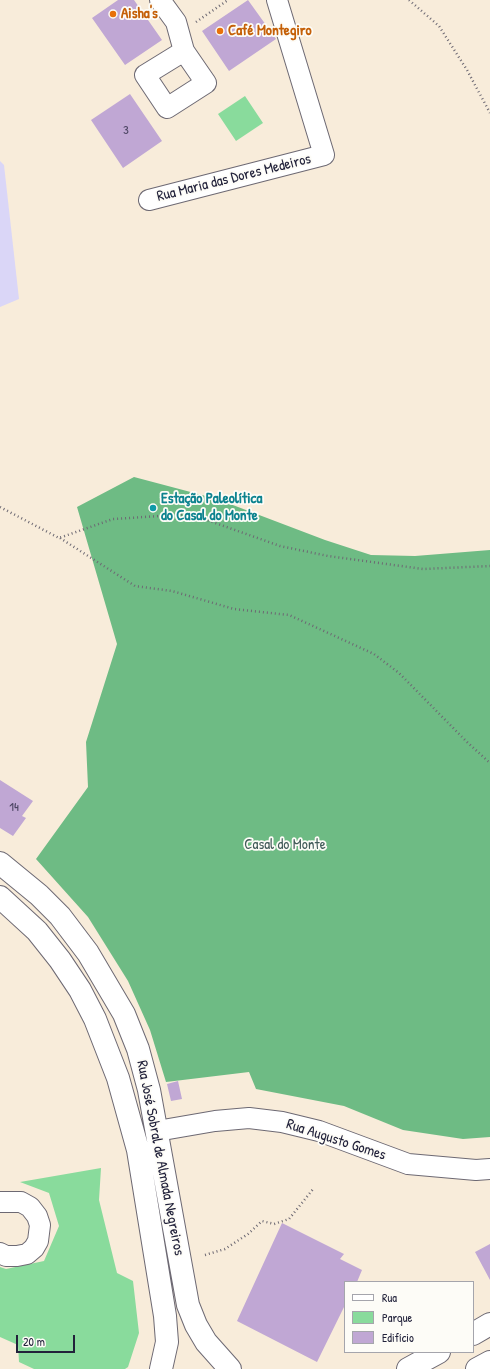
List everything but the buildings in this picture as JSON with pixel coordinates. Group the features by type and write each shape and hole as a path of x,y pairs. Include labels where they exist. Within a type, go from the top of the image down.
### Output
{"street":[{"path":"160,0 176,22 182,42"},
{"name":"Rua Maria das Dores Medeiros","path":"150,200 324,155 277,0"},
{"name":"Rua José Sobral de Almada Negreiros","path":"0,863 39,895 60,916 88,953 108,984 124,1014 138,1049 149,1090 158,1131 188,1305 196,1326 206,1342 230,1369"},
{"name":"Rua José Sobral de Almada Negreiros","path":"0,897 37,930 64,966 95,1019 118,1078 138,1150 165,1316 167,1342 161,1369"},
{"name":"Rua Augusto Gomes","path":"158,1131 215,1121 248,1118 282,1122 319,1131 408,1164 476,1170 490,1169"},
{"path":"0,1202 21,1202 30,1207 37,1216 40,1225 38,1241 34,1248 27,1254 6,1256 0,1253"},
{"path":"474,1333 490,1324"},
{"path":"408,1369 438,1353"},
{"path":"478,1369 490,1362"}],"path":[{"path":"182,42 228,0"},
{"path":"409,0 439,26 467,70 490,114"},
{"path":"0,507 60,538 134,586 172,591 234,609 289,614 374,654 399,673 467,742 490,763"},
{"path":"60,538 114,519 190,514 280,546 328,556 423,569 490,566"},
{"path":"205,1255 225,1249 248,1234 262,1221 274,1224 289,1219 314,1188"}],"shaded area":[{"path":"0,161 4,165 19,299 0,307"}],"green space":[{"path":"245,96 263,123 236,141 218,114"},
{"name":"Casal do Monte","path":"134,477 217,499 325,540 371,555 415,556 490,550 490,1137 463,1139 403,1130 344,1106 256,1089 249,1072 166,1082 150,1030 128,981 88,917 36,859 88,787 86,742 117,644 77,507"},
{"path":"101,1168 99,1200 117,1273 133,1281 139,1333 128,1367 125,1369 34,1369 19,1362 18,1345 0,1337 0,1267 6,1269 44,1261 59,1226 49,1193 20,1182"}],"place":[{"name":"Aisha's","path":"113,14"},
{"name":"Café Montegiro","path":"220,31"},
{"name":"Estação Paleolítica do Casal do Monte","path":"153,508"}]}
